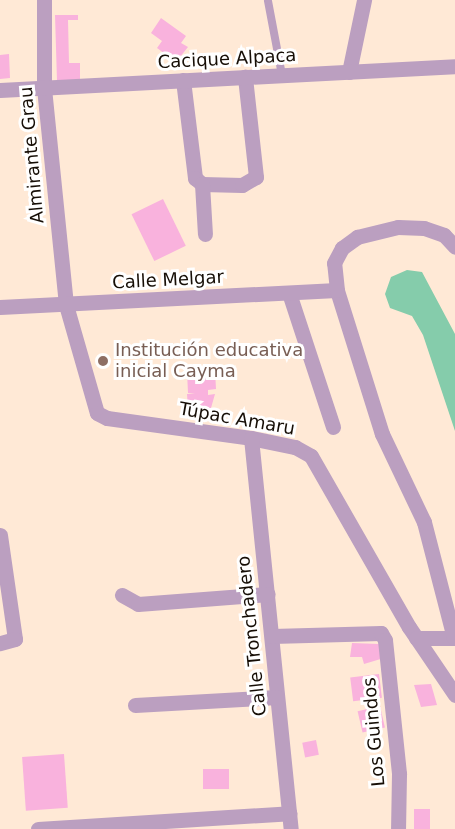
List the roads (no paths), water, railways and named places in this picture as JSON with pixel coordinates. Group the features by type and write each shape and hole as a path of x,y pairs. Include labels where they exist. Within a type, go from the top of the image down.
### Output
{"street":[{"name":"Almirante Grau","path":"44,0 44,88 66,305"},
{"path":"349,72 364,0"},
{"name":"Cacique Alpaca","path":"0,90 455,66"},
{"path":"183,80 195,178 202,184 242,185 256,177 245,77"},
{"path":"202,184 205,234"},
{"path":"416,638 454,638 424,522 382,434 337,290 334,263 342,248 357,237 398,227 424,228 444,235 455,247"},
{"name":"Calle Melgar","path":"0,307 337,290"},
{"path":"289,293 333,427"},
{"name":"Túpac Amaru","path":"66,305 97,413 107,418 251,438 295,447 311,456 416,638 455,695"},
{"name":"Calle Tronchadero","path":"251,438 290,821"},
{"path":"0,535 15,639 0,643"},
{"path":"122,595 138,604 267,594"},
{"name":"Los Guindos","path":"272,636 381,633 385,640 399,774 398,829"},
{"path":"135,705 277,697"},
{"path":"38,829 290,821"}],"lane":[{"path":"268,1 282,75"}],"place":[{"name":"Institución educativa inicial Cayma","path":"103,361"}]}
